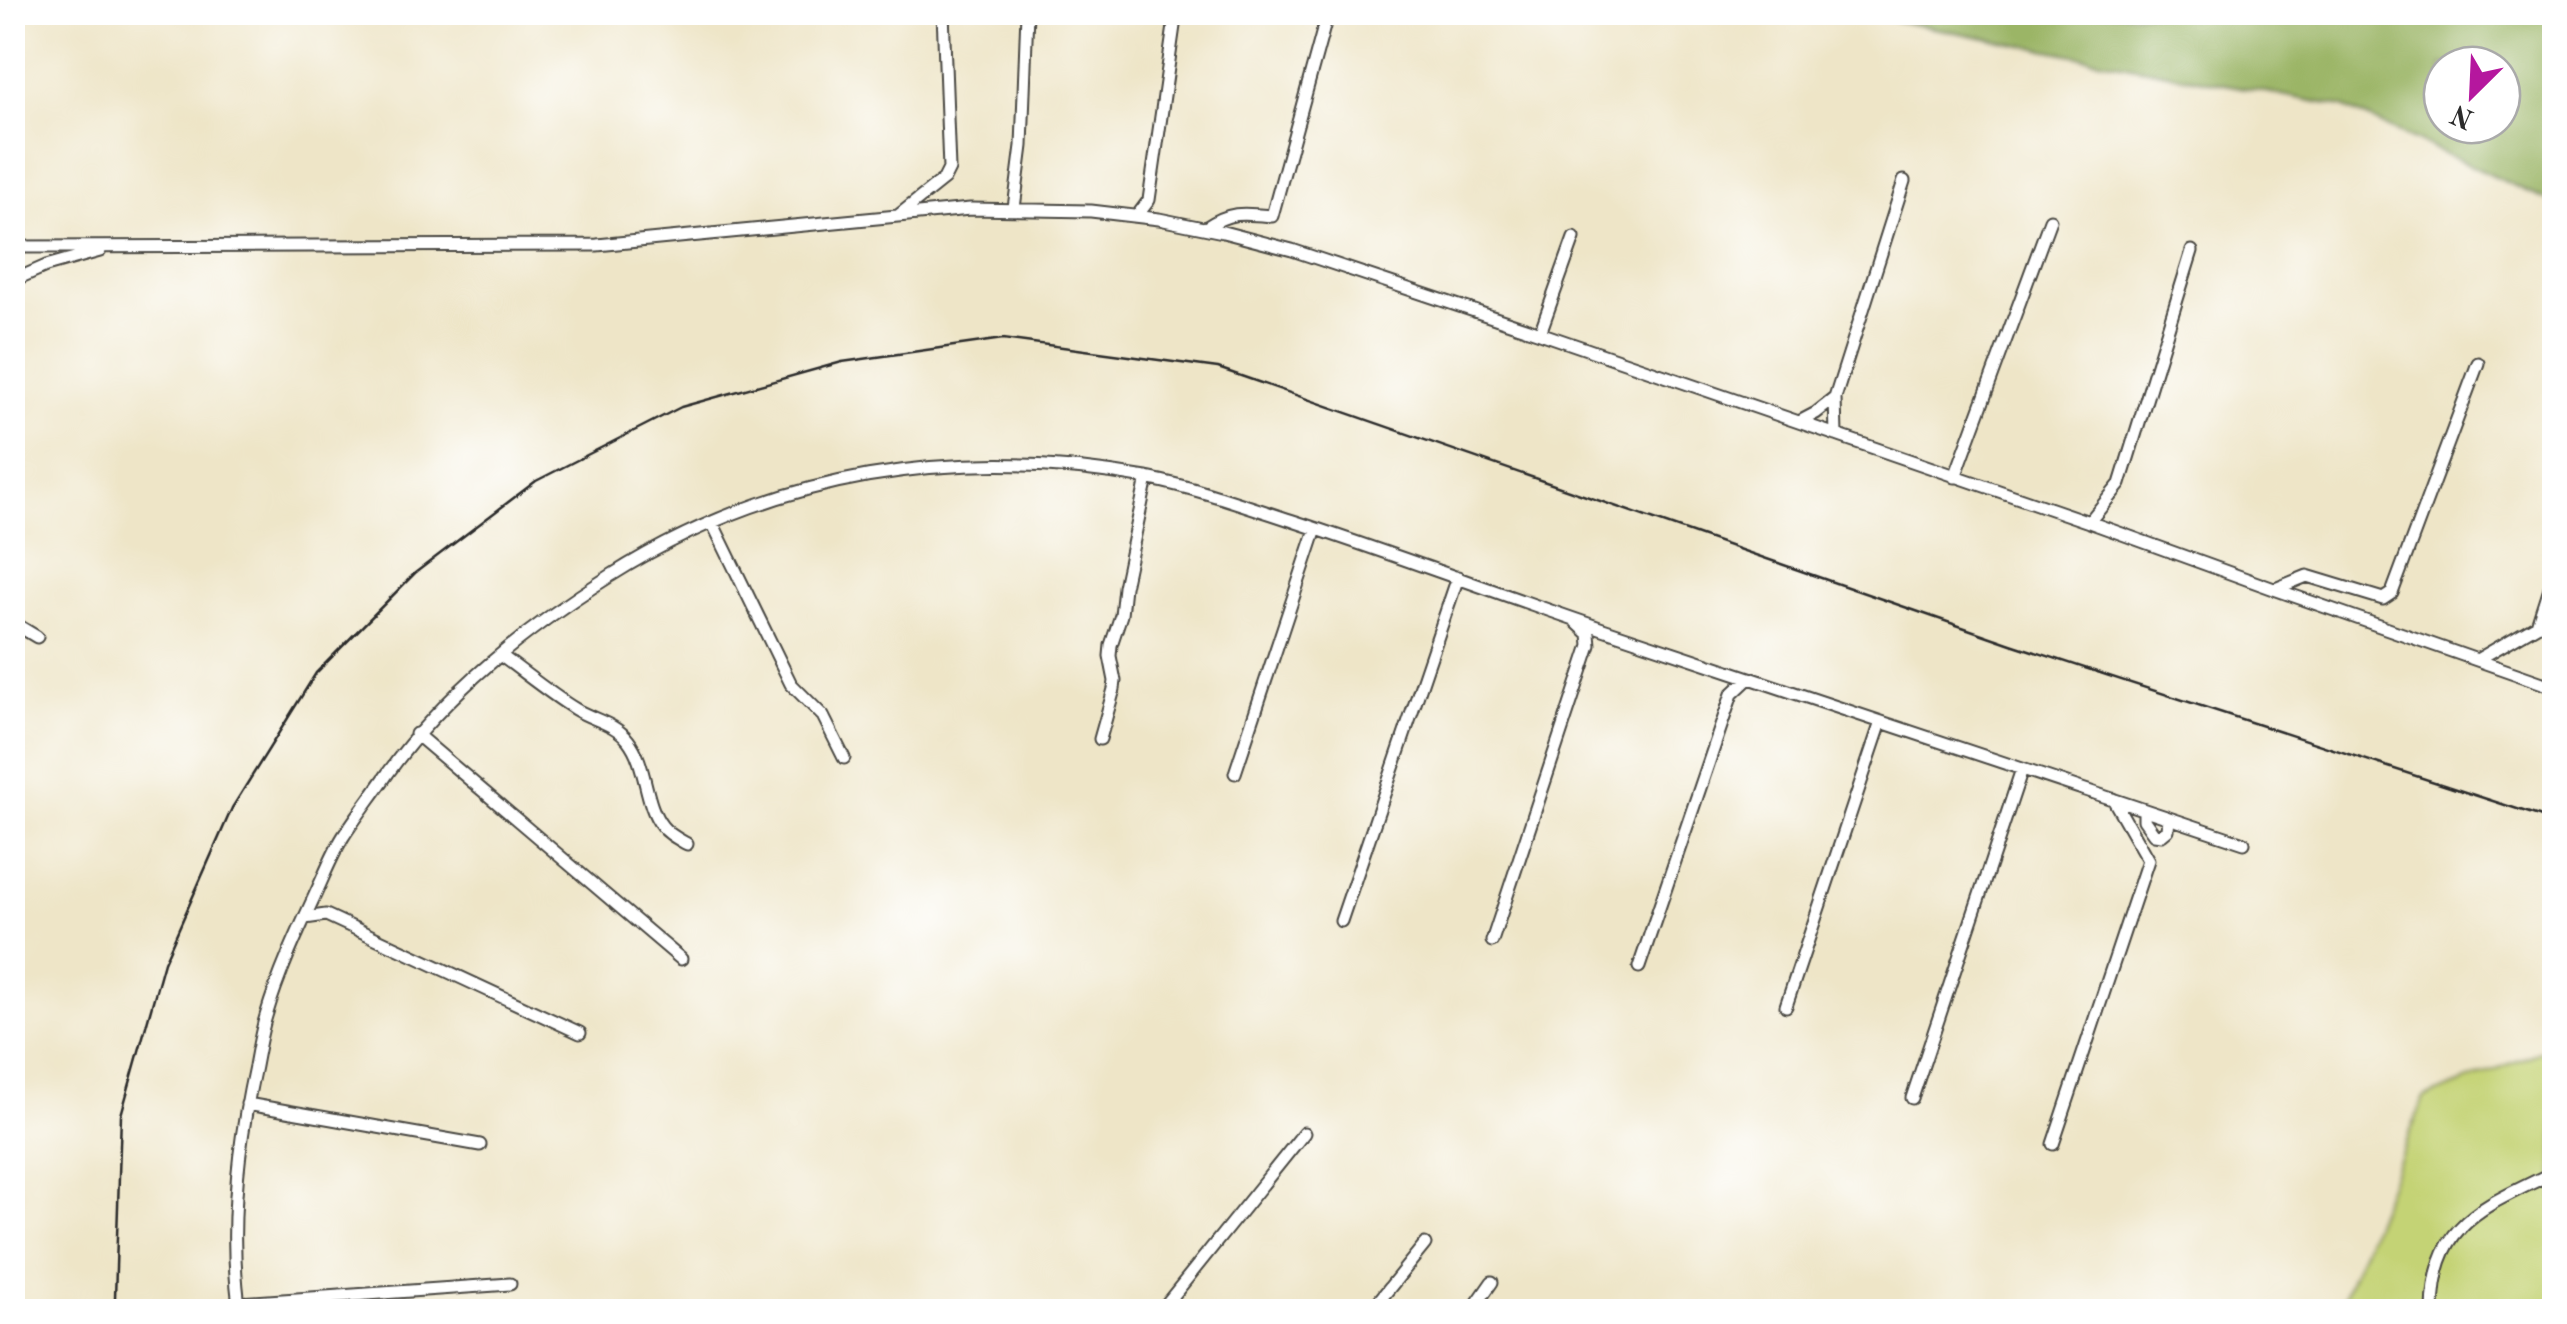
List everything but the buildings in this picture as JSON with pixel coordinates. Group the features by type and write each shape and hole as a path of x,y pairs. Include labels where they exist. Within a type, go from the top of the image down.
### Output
{"street":[{"path":"899,214 938,185 949,169 943,12"},
{"path":"1014,208 1022,146 1028,12"},
{"path":"1137,216 1149,200 1176,12"},
{"path":"1205,228 1224,215 1272,216 1328,12"},
{"path":"1836,435 1835,398 1904,181"},
{"path":"1149,200 1159,219"},
{"path":"12,247 597,245 970,208 1159,219 1292,250 1540,333 2554,686"},
{"path":"1955,476 2050,220"},
{"path":"1540,333 1574,238"},
{"path":"12,281 46,266 114,248"},
{"path":"2089,522 2120,484 2192,250"},
{"path":"2274,590 2307,576 2384,599 2392,593 2478,363"},
{"path":"1799,422 1835,398"},
{"path":"510,1284 239,1307 236,1210 243,1121 266,1016 342,838 416,734 469,681 570,600 636,559 712,522 812,486 894,470 959,464 1077,469 1146,478 1316,529 2244,844"},
{"path":"1100,739 1114,689 1111,645 1122,615 1146,478"},
{"path":"712,522 791,684 824,716 844,758"},
{"path":"1235,772 1316,529"},
{"path":"2476,660 2537,625 2554,572"},
{"path":"1341,921 1458,577"},
{"path":"1492,941 1590,645 1587,630 1565,615"},
{"path":"12,622 37,637"},
{"path":"500,655 562,700 626,737 658,820 670,834 687,844"},
{"path":"1725,670 1732,694"},
{"path":"1639,967 1732,694 1749,678"},
{"path":"1786,1006 1881,722"},
{"path":"416,734 680,959"},
{"path":"1912,1098 2022,768"},
{"path":"2053,1144 2148,860 2113,799"},
{"path":"2144,810 2144,820 2154,834 2162,835 2168,830 2169,818"},
{"path":"315,896 326,915"},
{"path":"305,918 326,915 580,1033"},
{"path":"247,1104 480,1145"},
{"path":"1160,1312 1304,1133"},
{"path":"2433,1312 2433,1294 2445,1246 2464,1220 2554,1172"},
{"path":"1370,1312 1426,1244"},
{"path":"1471,1312 1492,1282"}],"green space":[{"path":"1856,13 2554,13 2554,204 2426,145 2522,145 2522,45 2422,45 2422,143 2343,107"},
{"path":"2554,1046 2554,1311 2338,1312 2424,1098"}],"railway":[{"path":"118,1312 115,1298 121,1115 164,962 232,808 316,673 415,573 536,481 681,407 842,362 1003,339 1218,368 2011,644 2554,821"}]}
